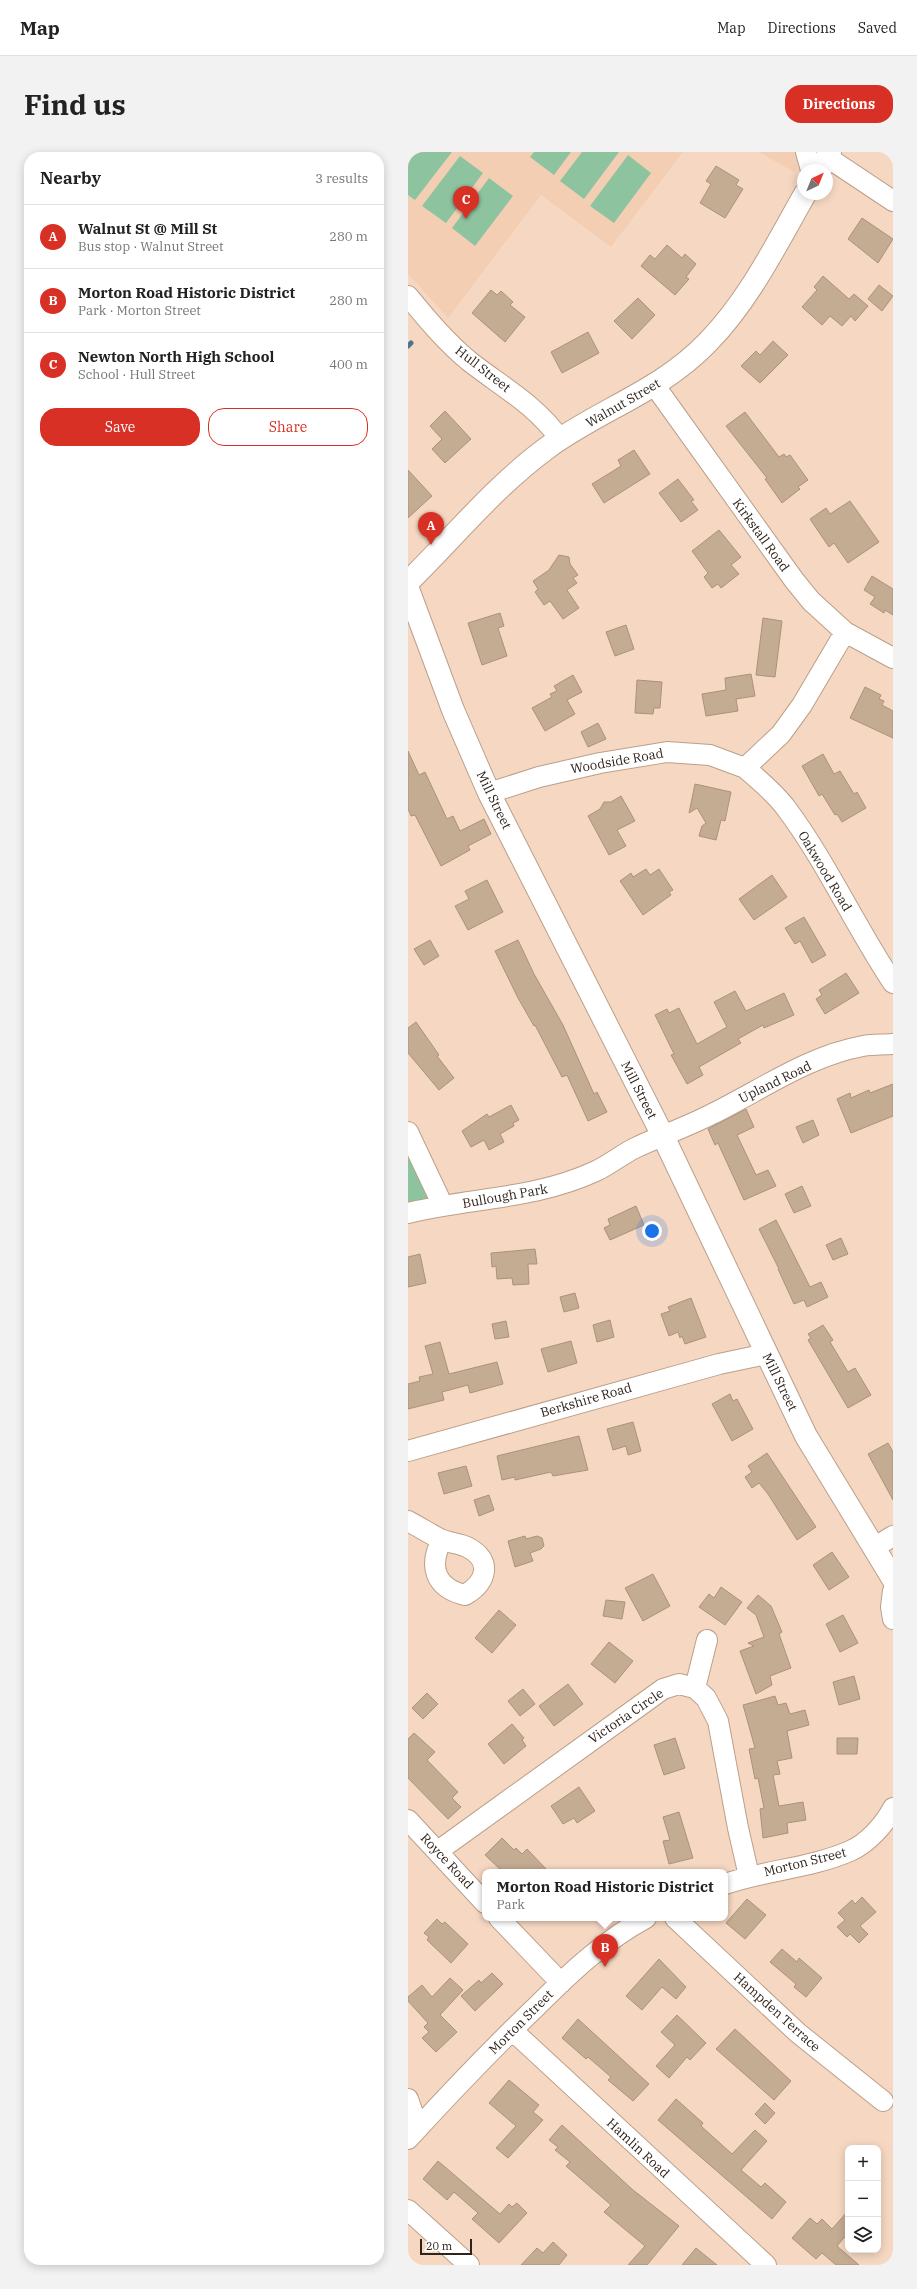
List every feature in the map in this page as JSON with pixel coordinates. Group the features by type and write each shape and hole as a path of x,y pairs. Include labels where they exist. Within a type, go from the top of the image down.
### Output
{"street":[{"path":"806,152 893,201"},
{"name":"Walnut Street","path":"408,582 517,472 560,439 655,386 673,374 702,348 728,320 751,288 802,200"},
{"name":"Hull Street","path":"408,296 455,349 531,406 543,417 560,439"},
{"name":"Kirkstall Road","path":"655,386 794,580 811,601 845,632 893,658"},
{"name":"Mill Street","path":"408,589 453,710 489,792 663,1136 806,1436 884,1541 893,1579"},
{"path":"745,768 782,734 802,705 845,632"},
{"name":"Woodside Road","path":"489,792 539,776 667,752 710,755 745,768"},
{"name":"Oakwood Road","path":"745,768 786,807 810,843 871,950 893,984"},
{"name":"Upland Road","path":"663,1136 712,1115 764,1086 837,1053 864,1046 893,1044"},
{"path":"408,1132 443,1206"},
{"name":"Bullough Park","path":"408,1213 443,1206 516,1197 556,1187 596,1171 633,1149 663,1136"},
{"name":"Berkshire Road","path":"408,1451 719,1364 766,1354"},
{"path":"408,1521 442,1540"},
{"path":"893,1591 891,1607 893,1619"},
{"path":"707,1640 695,1688 706,1698 718,1721 738,1828 749,1876"},
{"name":"Victoria Circle","path":"438,1851 663,1690 679,1684 695,1688"},
{"name":"Morton Street","path":"728,1883 749,1876 811,1863 851,1851 874,1834 893,1808"},
{"name":"Royce Road","path":"408,1820 482,1900"},
{"path":"503,1921 561,1983"},
{"name":"Morton Street","path":"413,2134 512,2030 561,1983 604,1946 642,1921"},
{"name":"Hampden Terrace","path":"678,1921 798,2033 883,2101"},
{"name":"Hamlin Road","path":"512,2030 766,2265"},
{"path":"408,2099 413,2134"},
{"path":"408,2210 469,2265"}],"shaded area":[{"path":"408,152 683,152 611,247 541,195 448,318 408,274"},
{"path":"759,152 805,152 797,164 794,172"}],"green space":[{"path":"415,152 452,152 415,200 408,195 408,161"},
{"path":"534,152 571,152 554,175 530,157"},
{"path":"582,152 619,152 584,199 560,181"},
{"path":"628,155 651,173 614,223 590,206"},
{"path":"460,156 483,173 446,223 422,206"},
{"path":"489,178 513,196 475,246 452,228"},
{"path":"408,1132 443,1206 408,1213"}],"building":[{"path":"716,166 739,180 736,185 743,189 725,218 700,203 711,184 706,181"},
{"path":"862,218 893,239 878,263 848,239"},
{"path":"667,245 682,258 685,254 696,264 686,277 689,279 675,295 641,266 650,255 655,259"},
{"path":"823,276 849,299 854,294 868,306 855,321 851,316 842,326 830,316 822,325 802,307 817,290 814,287"},
{"path":"879,285 893,296 882,311 868,299"},
{"path":"491,290 497,295 501,291 513,302 510,305 525,317 505,342 472,313"},
{"path":"638,298 655,315 632,339 614,321"},
{"path":"588,332 599,353 562,373 551,352"},
{"path":"773,341 788,355 760,383 741,366 756,351 760,355"},
{"path":"445,411 471,439 445,463 432,449 442,439 430,426"},
{"path":"745,412 779,457 784,454 786,457 790,455 808,480 798,487 800,489 782,503 765,479 767,478 726,426"},
{"path":"634,450 650,474 604,503 592,484 621,466 618,460"},
{"path":"408,470 432,496 408,518"},
{"path":"678,479 694,500 691,501 698,510 681,522 659,493"},
{"path":"850,501 879,542 848,563 834,543 829,547 810,519 826,508 830,514"},
{"path":"719,530 741,557 731,565 739,574 721,588 718,584 712,588 704,577 708,573 692,551"},
{"path":"559,555 569,557 570,564 578,575 573,578 577,583 567,590 579,608 563,619 550,601 544,605 535,592 538,589 533,581 549,570"},
{"path":"872,576 893,589 893,615 885,610 884,613 870,604 875,597 864,590"},
{"path":"500,613 504,626 498,628 507,656 482,665 468,623"},
{"path":"763,618 782,621 775,677 756,675"},
{"path":"626,625 634,649 615,656 606,632"},
{"path":"751,674 755,696 736,699 738,711 706,716 702,694 726,690 725,678"},
{"path":"573,675 582,692 567,700 575,714 545,731 532,708 552,697 550,694 557,691 554,686"},
{"path":"637,680 662,682 660,708 654,708 653,714 635,713"},
{"path":"865,687 881,695 879,699 884,701 882,705 893,711 893,738 850,718"},
{"path":"598,723 606,739 588,747 581,732"},
{"path":"408,751 419,775 425,772 447,819 453,816 460,831 484,819 491,834 468,846 470,850 441,866 415,815 411,816 408,809"},
{"path":"823,754 834,774 840,771 854,794 857,792 866,808 842,822 837,814 835,815 822,794 819,796 802,766"},
{"path":"695,784 731,792 725,821 721,820 716,840 699,836 702,826 706,823 697,808 689,813"},
{"path":"621,796 635,821 617,830 626,846 609,855 588,816 600,809 604,802 611,802"},
{"path":"646,869 650,875 659,869 673,890 669,892 671,895 643,915 620,881 631,873 633,877"},
{"path":"772,875 787,897 754,920 739,899"},
{"path":"487,880 503,912 468,930 455,906 469,899 465,891"},
{"path":"804,917 826,955 812,963 800,941 795,944 785,928"},
{"path":"430,940 439,956 424,965 414,949"},
{"path":"518,940 534,974 563,1025 594,1094 597,1092 607,1112 588,1121 567,1075 562,1077 535,1025 534,1026 518,998 495,951"},
{"path":"846,973 859,993 825,1014 816,999 822,995 819,990"},
{"path":"735,991 746,1011 784,993 794,1015 764,1028 763,1025 738,1039 741,1043 699,1067 703,1075 687,1084 671,1055 674,1054 655,1015 667,1009 669,1013 679,1008 697,1044 727,1027 714,1002"},
{"path":"416,1022 439,1055 437,1056 454,1078 439,1090 408,1053 408,1028"},
{"path":"893,1084 893,1116 851,1133 837,1099 850,1093 851,1098 869,1090 870,1093"},
{"path":"511,1105 519,1120 513,1123 514,1126 500,1134 504,1142 489,1150 484,1140 471,1147 462,1131 487,1114 489,1117"},
{"path":"746,1109 754,1127 737,1135 756,1175 768,1170 776,1186 744,1200 718,1143 715,1145 708,1129"},
{"path":"813,1120 819,1135 803,1143 796,1127"},
{"path":"802,1186 811,1206 794,1213 785,1194"},
{"path":"636,1206 644,1225 610,1240 604,1228 610,1225 608,1219"},
{"path":"776,1220 810,1287 821,1282 828,1297 807,1307 804,1300 794,1304 779,1269 759,1229"},
{"path":"841,1238 848,1254 833,1260 826,1245"},
{"path":"535,1249 537,1264 528,1264 529,1284 513,1285 512,1278 497,1279 496,1266 492,1267 491,1253"},
{"path":"420,1254 426,1283 408,1287 408,1257"},
{"path":"575,1293 579,1308 564,1312 560,1297"},
{"path":"691,1298 706,1337 685,1344 682,1336 680,1338 678,1332 669,1336 661,1314 670,1311 668,1307"},
{"path":"610,1320 614,1337 597,1342 593,1325"},
{"path":"506,1321 509,1337 495,1339 492,1324"},
{"path":"823,1325 833,1340 830,1342 848,1372 855,1368 871,1395 848,1408 808,1340 811,1338 808,1334"},
{"path":"571,1341 577,1363 548,1372 541,1349"},
{"path":"440,1342 449,1374 497,1362 503,1384 470,1393 468,1385 442,1392 444,1400 408,1409 408,1384 420,1381 419,1377 433,1374 425,1346"},
{"path":"730,1394 733,1401 737,1399 753,1429 732,1441 712,1404"},
{"path":"633,1422 641,1451 628,1455 626,1446 613,1450 607,1429"},
{"path":"579,1436 588,1470 553,1476 551,1472 515,1480 515,1477 502,1480 497,1456"},
{"path":"888,1443 893,1452 893,1500 868,1454"},
{"path":"767,1453 816,1527 797,1540 768,1494 759,1483 752,1488 745,1477 752,1472 748,1466"},
{"path":"466,1466 472,1486 444,1494 438,1473"},
{"path":"489,1495 494,1510 479,1516 474,1500"},
{"path":"525,1536 526,1539 537,1536 542,1538 544,1546 541,1549 530,1553 533,1561 515,1567 508,1541"},
{"path":"832,1552 849,1577 829,1590 813,1565"},
{"path":"653,1574 670,1606 643,1621 625,1588"},
{"path":"721,1587 742,1602 725,1625 699,1607 709,1594 714,1598"},
{"path":"758,1595 771,1606 782,1632 779,1634 791,1668 770,1676 772,1685 756,1694 740,1651 754,1646 748,1643 764,1637 756,1615 747,1608"},
{"path":"606,1600 625,1602 622,1619 603,1616"},
{"path":"499,1610 516,1625 492,1653 475,1638"},
{"path":"843,1615 858,1643 840,1652 826,1624"},
{"path":"609,1642 633,1661 615,1683 591,1664"},
{"path":"854,1676 860,1699 839,1705 833,1682"},
{"path":"568,1684 583,1704 554,1726 539,1706"},
{"path":"523,1689 535,1704 520,1716 508,1701"},
{"path":"427,1693 438,1704 423,1719 412,1708"},
{"path":"775,1696 778,1705 786,1703 790,1714 805,1710 809,1725 787,1731 792,1758 777,1761 780,1774 773,1775 779,1806 803,1802 806,1820 787,1823 788,1833 763,1838 760,1809 764,1808 758,1778 755,1779 749,1749 755,1748 743,1705"},
{"path":"512,1724 524,1738 522,1740 526,1746 504,1764 488,1744"},
{"path":"414,1733 435,1752 427,1760 458,1792 452,1798 461,1807 448,1819 408,1778 408,1739"},
{"path":"675,1738 685,1768 664,1775 654,1745"},
{"path":"837,1738 858,1738 857,1754 837,1754"},
{"path":"579,1787 595,1811 577,1823 574,1818 563,1824 551,1806"},
{"path":"679,1812 693,1858 669,1864 663,1841 670,1840 663,1817"},
{"path":"502,1838 514,1850 516,1848 522,1854 527,1849 546,1869 500,1869 485,1855"},
{"path":"862,1897 876,1912 860,1926 868,1934 859,1943 850,1934 847,1937 837,1927 845,1920 838,1913 852,1900 855,1904"},
{"path":"747,1899 766,1915 745,1939 726,1923"},
{"path":"437,1919 442,1924 445,1922 468,1944 451,1963 427,1940 429,1937 424,1933"},
{"path":"782,1949 797,1962 799,1958 822,1978 806,1997 794,1987 796,1984 770,1962"},
{"path":"659,1959 686,1987 676,1999 662,1987 642,2010 626,1996"},
{"path":"492,1973 503,1984 475,2011 461,1996 479,1980 481,1983"},
{"path":"450,1978 463,1990 440,2015 457,2032 436,2052 422,2038 429,2032 424,2027 428,2023 408,2001 408,1997 422,1985 432,1997"},
{"path":"677,2015 706,2043 690,2060 687,2057 669,2078 656,2066 675,2045 661,2032"},
{"path":"578,2019 649,2084 633,2101 608,2080 611,2077 588,2057 586,2059 562,2038"},
{"path":"735,2029 791,2081 774,2100 716,2049"},
{"path":"509,2080 539,2105 533,2112 543,2120 508,2158 496,2148 516,2126 489,2103"},
{"path":"676,2099 703,2123 701,2126 732,2154 755,2130 767,2141 741,2170 761,2187 765,2183 786,2202 772,2219 658,2120"},
{"path":"765,2103 775,2113 765,2124 755,2114"},
{"path":"562,2125 633,2190 679,2226 647,2265 628,2265 645,2246 604,2212 611,2205 566,2166 570,2162 555,2150 558,2147 549,2140"},
{"path":"438,2161 500,2214 509,2204 512,2207 517,2203 527,2213 499,2243 472,2219 478,2213 454,2192 447,2200 423,2179"},
{"path":"845,2214 845,2237 837,2246 859,2265 836,2265 822,2253 816,2259 792,2238 810,2218 817,2224 822,2219 832,2229"},
{"path":"553,2242 567,2255 559,2265 521,2265 537,2248 543,2253"},
{"path":"696,2248 717,2265 682,2265"}],"waterway":[{"path":"408,346 411,343"}],"place":[{"name":"Newton North High School","path":"466,219"},
{"name":"Walnut St @ Mill St","path":"431,545"},
{"name":"Morton Road Historic District","path":"605,1967"}]}
